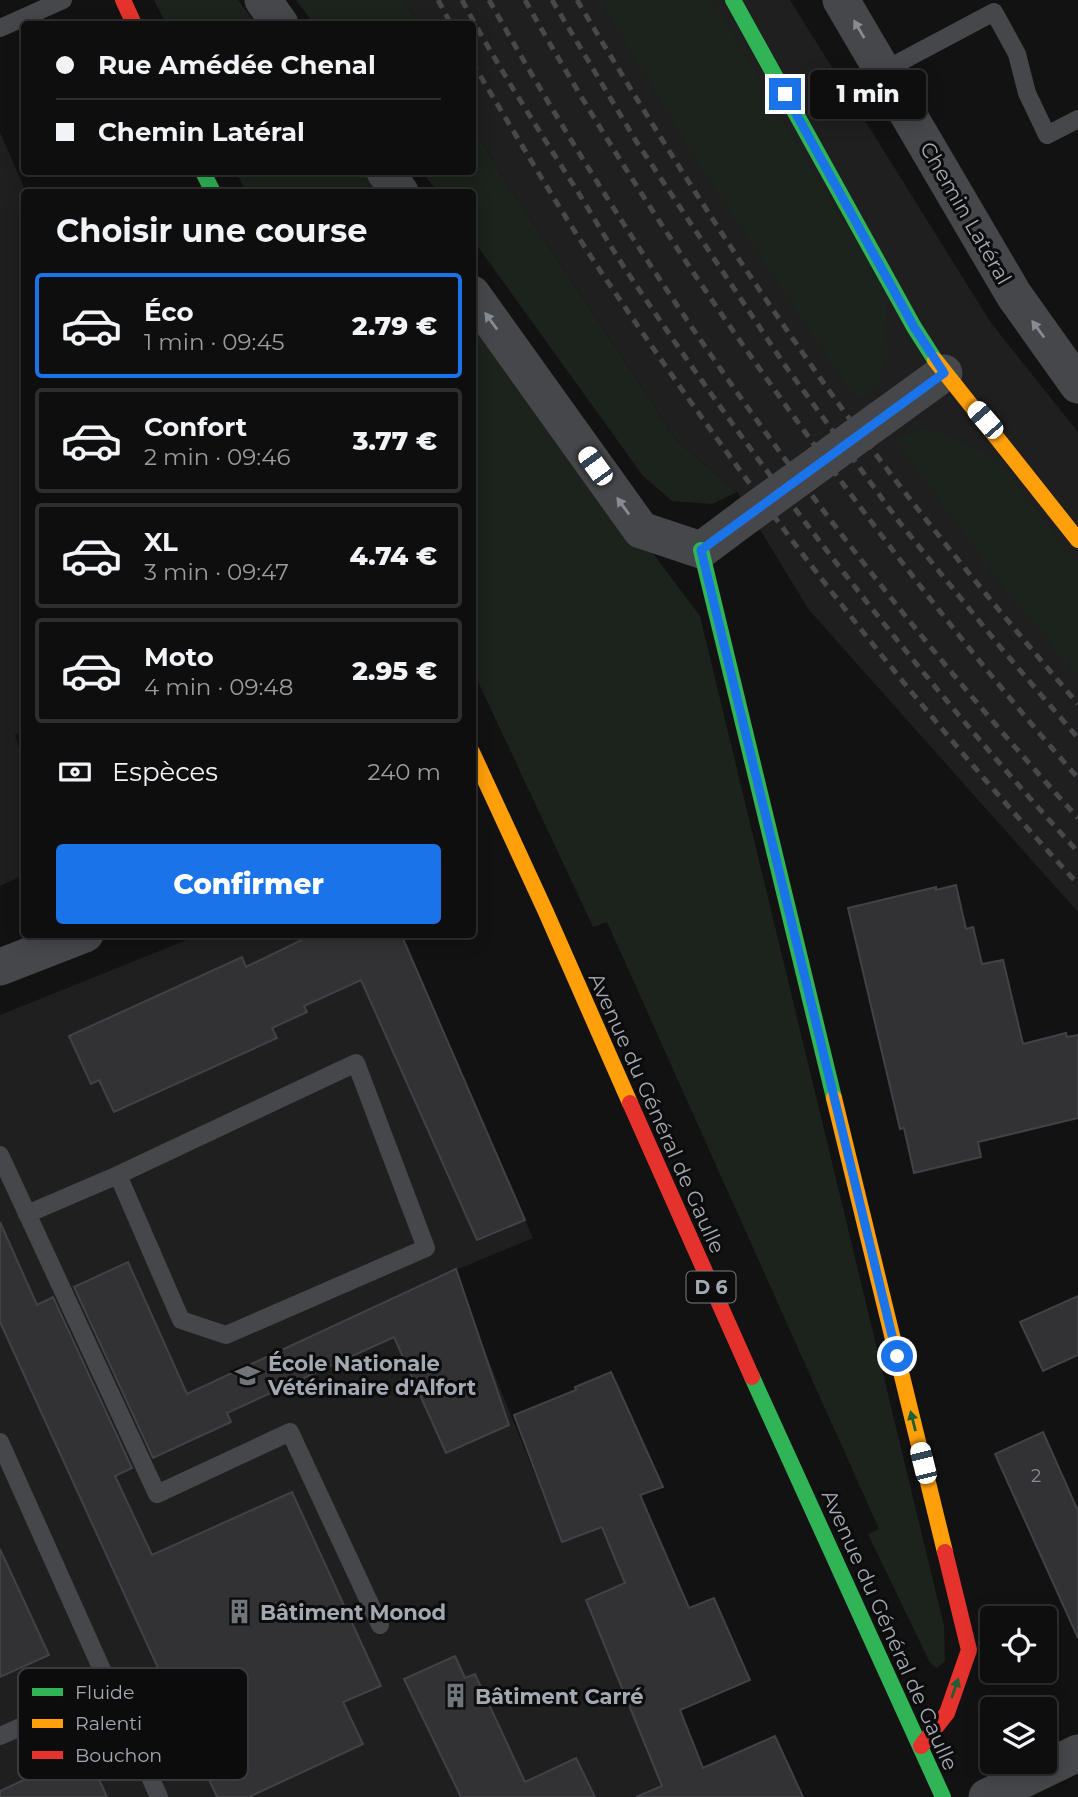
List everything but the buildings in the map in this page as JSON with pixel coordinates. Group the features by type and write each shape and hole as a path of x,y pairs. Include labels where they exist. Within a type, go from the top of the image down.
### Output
{"street":[{"path":"122,0 132,21"},
{"path":"263,0 278,21"},
{"path":"733,0 914,327 944,373 985,420 1078,540"},
{"name":"Chemin Latéral","path":"841,0 1014,295 1078,385"},
{"path":"476,300 641,530 701,550"},
{"path":"701,550 944,373"},
{"path":"701,550 969,1650 947,1713 921,1746"},
{"name":"Avenue du Général de Gaulle","path":"476,769 545,910 701,1266 943,1797"},
{"path":"0,967 75,938"},
{"path":"987,1797 1078,1753"}],"lane":[{"path":"0,28 63,0"},
{"path":"883,71 994,12 1017,54 1027,93 1047,135 1078,119"},
{"path":"27,1214 118,1175 356,1063 426,1248 226,1335 181,1320 118,1175"},
{"path":"0,1155 157,1494 290,1432 380,1625"},
{"path":"0,1442 101,1668"},
{"path":"0,1736 18,1728"},
{"path":"151,1780 159,1797"}],"shaded area":[{"path":"154,0 238,0 254,21 164,21"},
{"path":"296,0 404,0 416,21 312,21"},
{"path":"404,0 790,0 991,323 1078,432 1078,912 809,610 737,492 677,441 494,163 476,130 476,21 416,21"},
{"path":"599,0 713,0 887,296 886,359 880,381 863,399 853,396 697,162"},
{"path":"476,130 494,163 677,441 737,492 712,504 672,501 643,476 476,244 476,189 436,189 424,175 476,175"},
{"path":"0,132 25,189 21,189 21,732 15,735 21,754 21,876 0,886"},
{"path":"238,175 368,175 380,189 244,189"},
{"path":"476,318 700,616 944,1626 945,1661 937,1668 930,1663 868,1534 879,1529 607,922 593,927 476,677"},
{"path":"921,428 941,432 996,458 1078,564 1078,675 1011,599 894,439"},
{"name":"École Nationale Vétérinaire d'Alfort","path":"192,938 402,938 533,1238 456,1270 478,1334 557,1529 596,1514 635,1605 596,1623 667,1797 0,1797 0,1015"}],"railway":[{"path":"438,0 449,21"},
{"path":"462,0 474,21"},
{"path":"489,0 552,109 619,216 688,322 761,426 914,626 1078,818"},
{"path":"525,0 626,170 774,389 942,614 1078,778"},
{"path":"552,0 636,141 784,364 900,523 1078,738"},
{"path":"577,0 713,220 832,395 934,530 1078,704"},
{"path":"476,25 622,264 734,426 900,644 1017,784 1078,852"},
{"path":"476,69 594,260 665,366 776,519 953,742 1078,884"}],"traffic: fast":[{"path":"733,0 914,327 935,360"},
{"path":"204,175 212,189"},
{"path":"701,550 834,1098"},
{"path":"752,1377 943,1797"}],"traffic: slow":[{"path":"935,360 1078,540"},
{"path":"476,761 630,1103"},
{"path":"834,1098 945,1552"}],"traffic: jam":[{"path":"123,0 133,21"},
{"path":"630,1103 752,1377"},
{"path":"921,1746 947,1713 969,1650 945,1552"}],"place":[{"name":"École Nationale Vétérinaire d'Alfort","path":"248,1375"},
{"name":"Bâtiment Monod","path":"240,1612"},
{"name":"Bâtiment Carré","path":"455,1696"}],"route":[{"path":"785,94 914,327 944,373 701,550 897,1356"}]}
